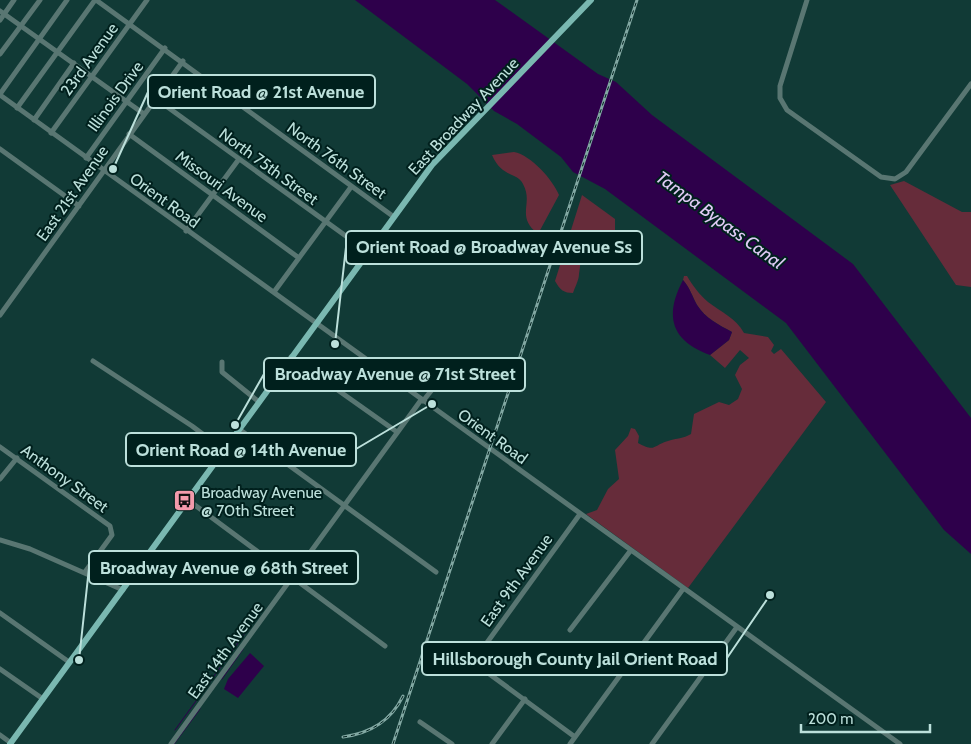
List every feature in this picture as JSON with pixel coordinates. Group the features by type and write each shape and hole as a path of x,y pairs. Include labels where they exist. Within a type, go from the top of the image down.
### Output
{"main road":[{"name":"East Broadway Avenue","path":"12,743 69,662 432,165 592,0"}],"street":[{"path":"0,20 2,13 14,0"},
{"path":"0,54 40,0"},
{"path":"0,94 67,0"},
{"path":"17,108 96,0"},
{"name":"North 76th Street","path":"96,0 183,61 394,217"},
{"name":"23rd Avenue","path":"52,133 147,0"},
{"path":"806,0 780,86 780,98 787,110 881,177 895,179 906,172 971,84"},
{"path":"2,13 144,114"},
{"name":"Illinois Drive","path":"86,158 165,48"},
{"name":"East 21st Avenue","path":"0,315 183,61"},
{"path":"34,120 74,63"},
{"name":"Orient Road","path":"0,94 186,231 274,292 422,401 900,744"},
{"name":"North 75th Street","path":"156,98 368,252"},
{"name":"Missouri Avenue","path":"130,134 299,258"},
{"path":"0,149 79,206"},
{"path":"186,231 239,159"},
{"path":"274,292 351,187"},
{"path":"291,357 397,432"},
{"path":"93,361 192,426 224,450"},
{"path":"222,362 222,372 259,402"},
{"name":"East 14th Avenue","path":"171,744 293,579 397,432 439,381"},
{"path":"239,429 436,572"},
{"name":"Anthony Street","path":"0,446 110,526 113,532 85,572"},
{"path":"0,479 17,458"},
{"path":"188,500 385,646"},
{"name":"East 9th Avenue","path":"525,699 473,662 580,514"},
{"path":"0,540 30,549 123,590"},
{"path":"570,630 631,550"},
{"path":"570,744 683,589"},
{"path":"0,613 69,662"},
{"path":"652,744 736,627"},
{"path":"0,669 43,699"},
{"path":"492,744 525,699 575,737"},
{"path":"420,722 452,744"},
{"path":"0,735 12,743"}],"shaded area":[{"path":"514,152 521,154 541,169 552,182 559,195 538,234 531,228 526,216 527,198 523,184 520,180 500,168 492,155"},
{"path":"904,181 962,212 971,212 971,287 956,285 890,185"},
{"path":"582,195 615,219 615,230 608,235 605,231 597,233 587,241 582,253 578,281 573,293 570,293 562,290 555,281"},
{"path":"684,276 687,276 696,290 708,302 733,319 744,333 768,337 774,345 771,351 774,354 781,349 826,402 688,588 586,514 597,510 608,489 619,479 615,450 628,436 631,428 635,429 639,436 638,443 651,448 691,434 694,414 719,402 729,405 738,399 742,389 735,375 740,365 749,358 740,350 725,368 710,355 729,340 732,332 713,321 700,310 683,280"}],"water":[{"name":"Tampa Bypass Canal","path":"355,0 495,0 598,74 616,82 652,115 853,264 971,418 971,554 944,530 786,323 605,189 573,172 561,157 517,124 494,111 467,84"},
{"path":"683,280 704,314 732,332 729,340 710,355 687,342 679,335 675,326 673,316 674,305"},
{"path":"250,653 264,666 238,698 224,689 228,679"}],"waterway":[{"path":"175,730 248,629"},
{"path":"222,679 243,649"},
{"path":"174,744 200,709"}],"railway":[{"path":"393,744 637,0"},
{"path":"343,737 371,729 379,724 386,719 403,696"}],"place":[{"name":"Orient Road @ 21st Avenue","path":"113,169"},
{"name":"Orient Road @ Broadway Avenue Ss","path":"335,344"},
{"name":"Orient Road @ 14th Avenue","path":"432,404"},
{"name":"Broadway Avenue @ 71st Street","path":"235,425"},
{"name":"Broadway Avenue @ 70th Street","path":"185,501"},
{"name":"Hillsborough County Jail Orient Road","path":"770,595"},
{"name":"Broadway Avenue @ 68th Street","path":"79,660"}]}
